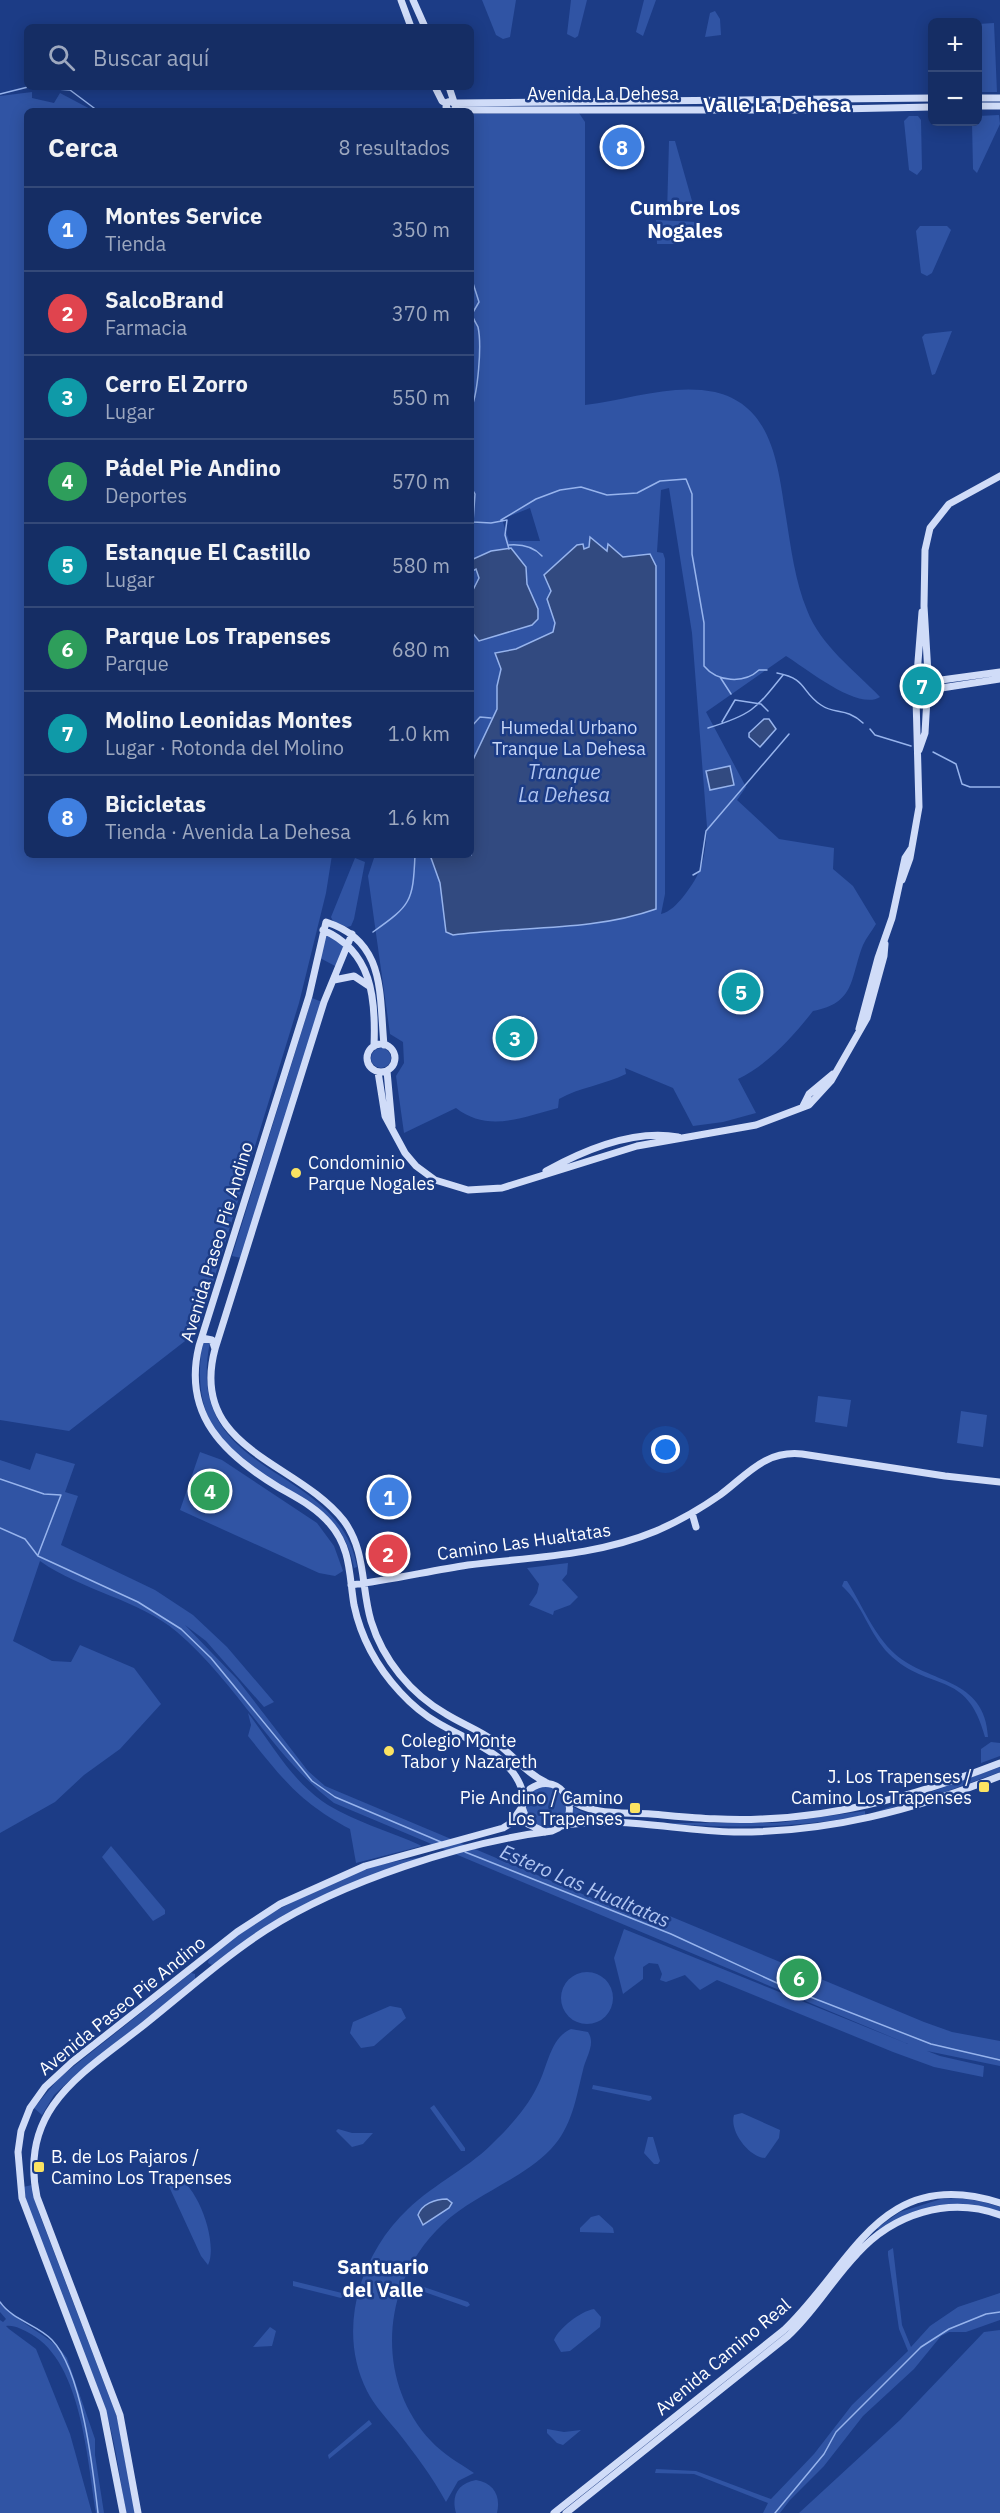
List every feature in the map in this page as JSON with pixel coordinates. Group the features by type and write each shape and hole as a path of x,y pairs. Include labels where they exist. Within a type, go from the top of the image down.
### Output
{"street":[{"path":"401,0 410,24"},
{"path":"414,0 424,24"},
{"path":"436,90 442,101 452,107"},
{"path":"449,90 452,107"},
{"path":"982,98 1000,98"},
{"path":"760,110 759,104 762,99"},
{"name":"Avenida La Dehesa","path":"452,107 762,99 928,99"},
{"path":"792,110 795,104 793,99"},
{"path":"982,106 1000,106"},
{"name":"Avenida La Dehesa","path":"452,107 760,110 928,107"},
{"path":"934,685 928,674 924,606 925,550 934,520 953,501 1000,476"},
{"path":"916,674 924,606"},
{"path":"984,678 1000,672"},
{"path":"378,1072 384,1111 400,1146 416,1166 435,1180 453,1187 476,1190 493,1189 539,1175 570,1159 627,1139 652,1135 681,1137 713,1135 756,1125 814,1100 834,1074 858,1034 874,972 885,944 901,882 906,872 919,815 916,698 908,686 910,679 916,674 928,674"},
{"path":"934,685 984,678 1000,679"},
{"path":"919,750 925,733 927,698 934,685"},
{"path":"916,698 927,698"},
{"path":"324,926 352,934 363,945 376,969 384,1045"},
{"path":"324,926 356,952 365,967 370,987 374,1046"},
{"name":"Avenida Paseo Pie Andino","path":"324,926 307,1004 202,1338 197,1360 197,1389 204,1416 214,1434 241,1463 312,1507 329,1522 345,1550 356,1612 367,1643 392,1683 434,1720 472,1740 502,1761 518,1778 524,1798"},
{"name":"Avenida Paseo Pie Andino","path":"352,934 324,1002 215,1349 212,1368 213,1393 226,1425 246,1448 309,1489 337,1513 357,1545 377,1636 407,1683 433,1706 495,1742 535,1776 547,1783"},
{"path":"356,952 358,946 363,945"},
{"path":"334,980 354,976 370,987"},
{"path":"384,1045 392,1050 395,1058 393,1065 387,1071 378,1072 370,1067 367,1060 368,1052 374,1046 384,1045"},
{"path":"387,1071 392,1129"},
{"path":"202,1338 210,1339 215,1349"},
{"name":"Camino Las Hualtatas","path":"351,1585 470,1565 595,1550 652,1532 692,1513 719,1495 755,1465 772,1456 787,1453 1000,1482"},
{"path":"692,1513 696,1527"},
{"path":"1000,1763 933,1788 875,1804 773,1819 722,1819 590,1810 568,1798 561,1788 547,1783 533,1787 524,1798 522,1807 528,1824 545,1832 561,1826 594,1823 766,1832 814,1828 870,1818 923,1804 1000,1776"},
{"path":"561,1826 569,1813 568,1798"},
{"path":"870,1818 870,1810 875,1804"},
{"name":"Avenida Paseo Pie Andino","path":"123,2513 103,2411 31,2228 19,2179 18,2145 28,2112 45,2087 72,2062 237,1932 280,1904 364,1866 430,1850 506,1827 522,1807"},
{"path":"650,1826 662,1815"},
{"name":"Avenida Paseo Pie Andino","path":"138,2513 120,2415 43,2216 34,2178 33,2157 38,2132 58,2096 202,1978 255,1938 306,1907 357,1885 442,1856 545,1832"},
{"path":"19,2179 27,2181 34,2178"},
{"name":"Avenida Camino Real","path":"554,2513 784,2330 802,2312 859,2239 874,2225 904,2207 938,2197 970,2196 1000,2203"},
{"name":"Avenida Camino Real","path":"566,2513 788,2336 810,2313 855,2256 878,2235 912,2216 938,2208 967,2207 1000,2216"},
{"path":"874,2225 878,2235"}],"green space":[{"path":"482,0 516,0 510,37 503,39 496,35"},
{"path":"571,0 587,0 578,36 575,38 567,34"},
{"path":"644,0 656,0 643,36 636,32"},
{"path":"715,11 720,19 721,35 705,37 710,13"},
{"path":"994,23 997,92 982,92 982,24"},
{"path":"32,92 32,98 54,103 60,93 88,108 24,108 24,858 332,858 326,893 299,1003 198,1331 69,1431 0,1420 0,96"},
{"name":"Humedal Urbano Tranque La Dehesa","path":"579,113 585,122 585,405 666,391 715,392 735,399 750,411 770,441 780,479 799,588 807,610 820,635 829,646 880,697 871,700 846,694 786,656 706,712 746,787 737,800 779,839 834,848 833,869 853,886 876,924 863,945 853,978 844,995 837,1002 813,1011 779,1050 738,1079 756,1113 723,1122 693,1126 673,1088 625,1068 626,1074 559,1099 558,1108 519,1119 493,1121 468,1116 456,1108 404,1133 396,1076 404,1063 403,1042 390,1034 368,876 374,858 474,858 474,114","holes":["669,488 692,633 707,827 705,848 695,880 676,905 661,914 665,894 665,559 663,553 657,552 661,490","530,508 540,541 509,541 502,519"]},
{"path":"999,115 1000,124 977,173 973,169 972,126 982,126 982,116"},
{"path":"909,116 918,116 921,120 922,169 917,175 909,170 904,121"},
{"path":"669,141 675,141 696,215 667,214"},
{"path":"656,220 697,222 700,233 683,237 678,244 657,244"},
{"path":"920,226 947,226 951,230 932,273 927,276 921,273 916,231"},
{"path":"952,331 935,374 932,375 922,337 925,334"},
{"path":"918,677 926,677 931,682 929,693 918,695 913,690 913,682"},
{"path":"355,858 365,862 354,919 351,926 347,927 333,921 331,917"},
{"path":"329,935 344,945 337,967 320,958 324,938"},
{"path":"312,998 322,1002 241,1258 232,1256"},
{"path":"381,1048 388,1051 391,1058 388,1065 381,1068 374,1065 371,1058 374,1051"},
{"path":"203,1340 210,1342 208,1387 219,1421 239,1446 322,1507 344,1533 357,1567 354,1568 344,1539 330,1519 242,1460 226,1445 214,1429 206,1411 201,1390 200,1367"},
{"path":"818,1396 851,1400 847,1427 815,1422"},
{"path":"961,1411 987,1415 983,1447 957,1443"},
{"path":"200,1452 222,1460 317,1523 334,1546 343,1571 335,1576 319,1573 180,1510"},
{"path":"36,1453 75,1464 65,1492 78,1496 61,1545 155,1590 193,1615 227,1647 274,1702 264,1707 206,1641 185,1625 237,1679 308,1771 325,1786 630,1914 636,1902 924,2022 952,2032 1000,2041 1000,2066 927,2051 984,2066 983,2077 934,2067 717,1980 700,1990 685,1975 666,1982 660,1980 662,1974 658,1964 649,1963 643,1967 643,1979 623,1994 614,1958 624,1929 908,2044 334,1803 292,1764 218,1674 177,1632 145,1611 74,1580 40,1561 13,1641 52,1661 71,1662 80,1645 134,1668 161,1704 120,1749 84,1775 55,1802 0,1833 0,1460 30,1470"},
{"path":"568,1563 567,1574 562,1580 578,1597 570,1605 554,1611 553,1615 529,1605 537,1593 539,1584 527,1568"},
{"path":"844,1581 847,1581 881,1638 895,1654 909,1664 953,1684 977,1703 985,1717 988,1737 985,1737 977,1715 968,1700 945,1684 904,1666 889,1654 842,1586"},
{"path":"248,1713 300,1782 322,1801 358,1820 422,1846 356,1863 350,1829 317,1809 282,1777 248,1736 251,1725"},
{"path":"991,1742 1000,1743 1000,1756 981,1763 981,1749"},
{"path":"1000,1767 1000,1772 934,1796 873,1813"},
{"path":"546,1786 554,1787 561,1792 566,1799 566,1815 561,1822 554,1827 546,1828 538,1827 531,1822 526,1815 525,1807 526,1799 531,1792 538,1787"},
{"path":"573,1807 589,1815 623,1816 623,1820 570,1820"},
{"path":"865,1811 865,1815 839,1820 787,1825 710,1826 657,1823 777,1823"},
{"path":"111,1846 165,1910 165,1914 153,1921 102,1857"},
{"path":"423,1857 317,1898 281,1917 212,1965 208,1963 215,1952 230,1939 277,1910 371,1868"},
{"path":"587,1972 597,1974 605,1980 611,1988 613,1998 611,2008 605,2016 597,2022 587,2024 577,2022 569,2016 563,2008 561,1998 563,1988 569,1980 577,1974"},
{"path":"191,1973 195,1974 195,1980 69,2081 54,2095 42,2115 34,2108 59,2078"},
{"path":"390,2006 401,2008 406,2018 374,2046 361,2048 350,2033 353,2022"},
{"path":"571,2029 588,2032 591,2046 569,2122 564,2131 551,2149 526,2170 469,2204 443,2224 423,2247 407,2273 397,2301 392,2330 393,2360 400,2389 412,2416 431,2441 474,2473 458,2481 446,2502 423,2465 367,2391 358,2368 354,2343 354,2318 358,2294 366,2270 391,2227 408,2209 476,2158 509,2127 534,2093 558,2039"},
{"path":"593,2085 651,2096 652,2099 649,2101 592,2089"},
{"path":"434,2105 465,2151 461,2151 430,2108"},
{"path":"742,2113 780,2130 779,2138 765,2158 753,2153 737,2135 734,2128 734,2115"},
{"path":"338,2129 352,2133 373,2133 363,2144 352,2147 336,2131"},
{"path":"648,2137 653,2137 660,2161 658,2164 654,2164 644,2153"},
{"path":"171,2174 180,2178 189,2187 203,2213 210,2242 211,2255 208,2265 201,2256 166,2180"},
{"path":"32,2185 39,2213 117,2417 135,2513 126,2513 106,2411 38,2240 23,2187"},
{"path":"956,2198 978,2201 1000,2207 1000,2212 952,2205 923,2210 879,2230 877,2228 900,2212 941,2199"},
{"path":"599,2215 613,2228 614,2233 580,2232 580,2228 591,2217"},
{"path":"893,2248 902,2325 911,2347 930,2326 958,2307 1000,2293 1000,2320 966,2332 949,2332 941,2336 914,2369 863,2416 824,2466 780,2513 763,2513 768,2503 694,2474 655,2473 656,2469 696,2471 771,2499 814,2454 852,2405 908,2351 899,2329 888,2255 888,2251"},
{"path":"293,2281 344,2295 341,2298 293,2286"},
{"path":"418,2285 468,2302 470,2305 467,2307 416,2289"},
{"path":"0,2302 16,2317 52,2342 67,2358 95,2439 95,2455 104,2513 96,2513 79,2414 72,2389 61,2367 48,2348 31,2334 19,2328 6,2326 36,2349 70,2434 92,2513 0,2513 0,2320 3,2322 6,2319 0,2312"},
{"path":"594,2309 601,2317 600,2327 570,2351 561,2352 554,2340 557,2335 565,2325"},
{"path":"270,2327 276,2331 272,2346 253,2347"},
{"path":"1000,2330 1000,2513 799,2513 900,2420 984,2332"},
{"path":"369,2420 372,2424 329,2459 328,2455"},
{"path":"547,2429 564,2432 581,2430 563,2445 557,2443 547,2433"},
{"path":"476,2480 487,2484 495,2491 498,2501 497,2513 456,2513 454,2501 457,2491 465,2484"}],"water":[{"name":"Tranque La Dehesa","path":"590,537 607,551 608,544 623,557 650,554 656,566 656,909 606,922 453,935 446,932 440,883 431,858 474,858 474,758 497,709 497,686 501,669 495,653 516,649 553,632 555,623 547,599 551,591 544,575 577,545 583,544 584,549 589,547"},
{"path":"511,548 526,567 527,584 538,609 538,619 532,625 479,641 474,635 474,588 479,578 476,569 474,570 474,559 491,551"},
{"path":"764,719 769,719 776,729 760,747 749,737 749,733"},
{"path":"730,766 734,785 710,790 706,771"},
{"path":"447,2199 452,2203 449,2208 423,2225 418,2215 420,2211 434,2201"}],"waterway":[{"path":"0,94 24,88"},
{"path":"70,90 94,108"},
{"path":"474,286 479,302 474,311"},
{"path":"474,319 478,327 480,345 474,397"},
{"path":"501,520 536,499 560,490 581,487 607,495 637,493 660,481 686,479 692,494 692,554 704,623 704,666 716,675 731,679 746,678 759,670 767,670"},
{"path":"474,492 474,508"},
{"path":"474,522 491,523 507,520 505,535 509,549"},
{"path":"509,545 527,546 542,556"},
{"path":"777,673 799,682 814,700 826,708 851,715 863,723"},
{"path":"708,728 751,710 783,675"},
{"path":"720,677 731,694"},
{"path":"722,722 735,700 761,704 768,711"},
{"path":"474,724 480,717 491,718"},
{"path":"870,729 875,735 911,746"},
{"path":"693,875 700,871 706,831 789,734"},
{"path":"933,752 956,764 962,784 970,787 1000,787"},
{"path":"373,932 395,915 408,901 413,883 415,858"},
{"path":"0,1479 44,1494 61,1495 38,1555"},
{"name":"Estero Las Hualtatas","path":"0,1528 25,1539 38,1556 138,1602 181,1629 211,1658 312,1781 335,1797 441,1842"},
{"name":"Estero Las Hualtatas","path":"465,1852 671,1934 790,1989 931,2044 1000,2060"},
{"path":"0,2302 11,2313 52,2340 71,2374 84,2422 98,2513"},
{"path":"775,2513 824,2454 836,2432 921,2347 949,2329 986,2314 1000,2312"}],"place":[{"name":"Bicicletas","path":"622,147"},
{"name":"Molino Leonidas Montes","path":"922,686"},
{"name":"Estanque El Castillo","path":"741,992"},
{"name":"Cerro El Zorro","path":"515,1038"},
{"name":"Condominio Parque Nogales","path":"296,1173"},
{"name":"Pádel Pie Andino","path":"210,1491"},
{"name":"Montes Service","path":"389,1497"},
{"name":"SalcoBrand","path":"388,1554"},
{"name":"Colegio Monte Tabor y Nazareth","path":"389,1751"},
{"name":"J. Los Trapenses / Camino Los Trapenses","path":"984,1787"},
{"name":"Pie Andino / Camino Los Trapenses","path":"635,1808"},
{"name":"Parque Los Trapenses","path":"799,1978"},
{"name":"B. de Los Pajaros / Camino Los Trapenses","path":"39,2167"}],"district":[{"name":"Valle La Dehesa","path":"777,105"},
{"name":"Cumbre Los Nogales","path":"685,220"},
{"name":"Santuario del Valle","path":"383,2278"}]}
